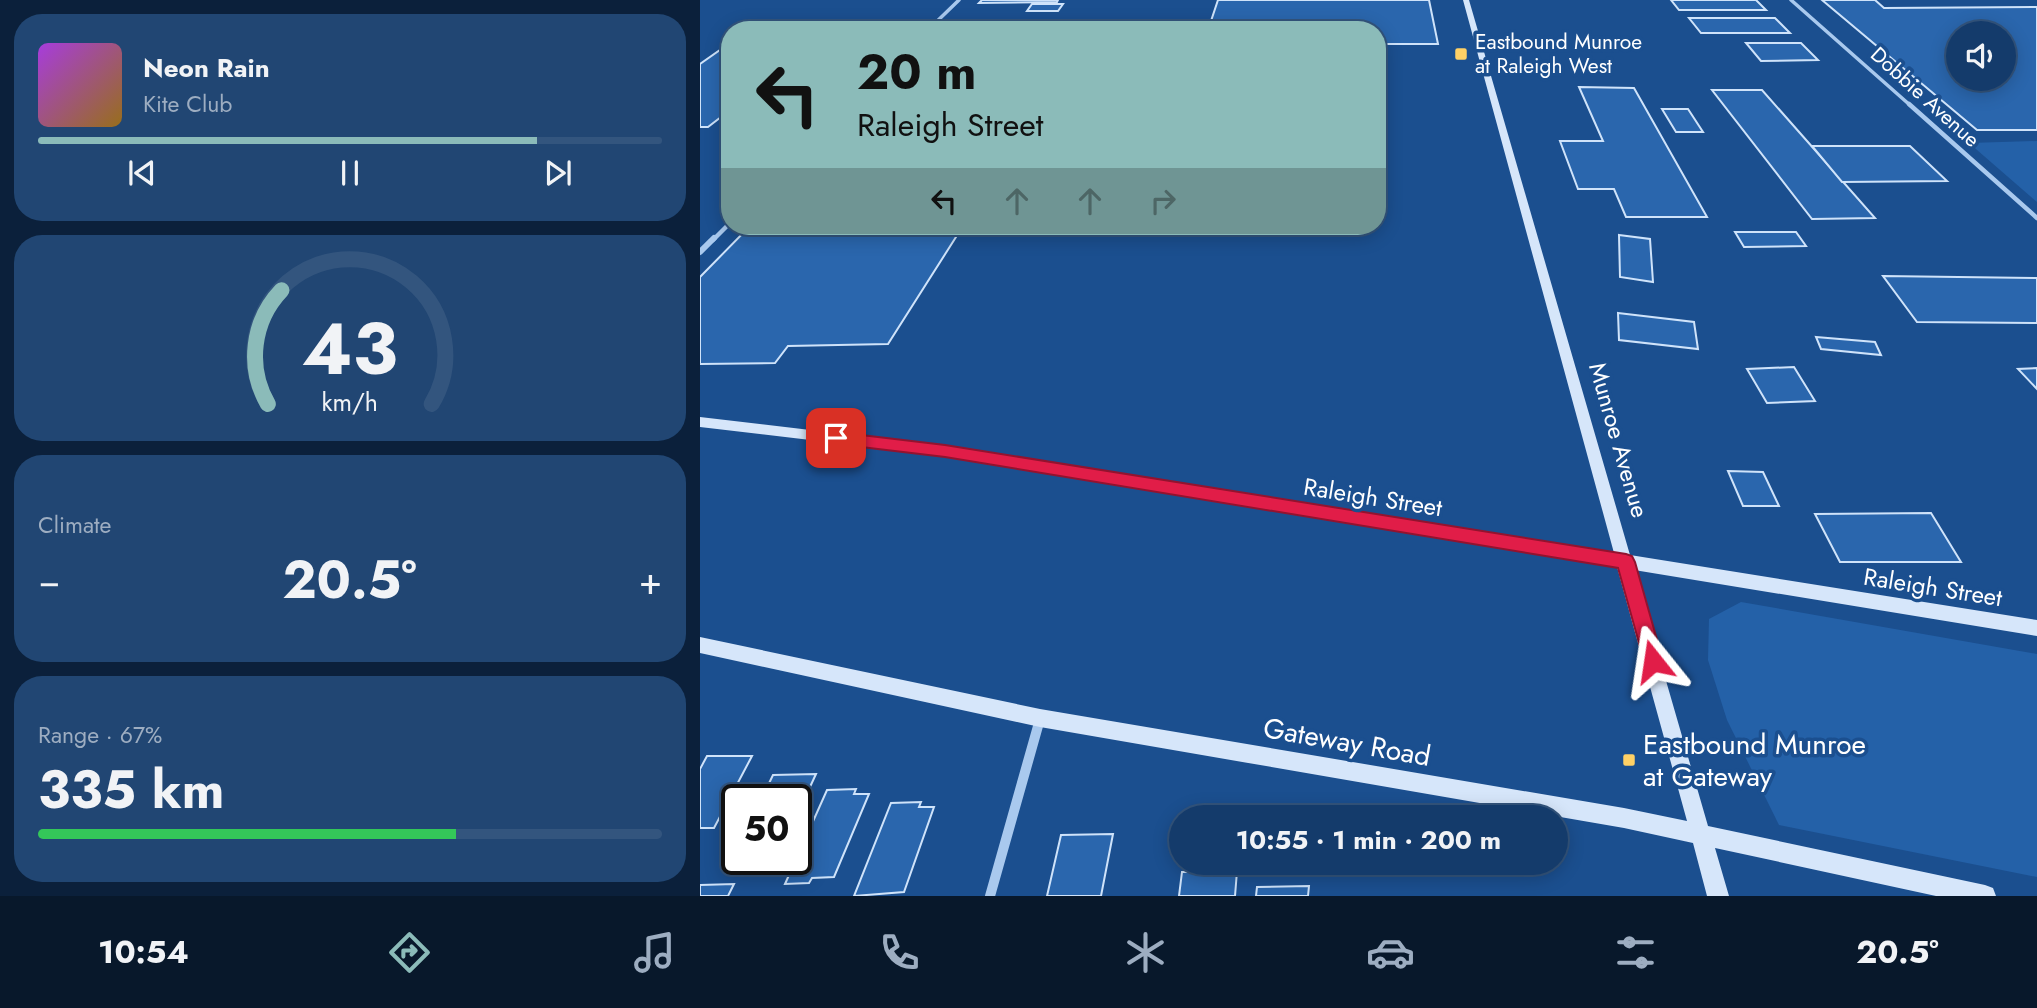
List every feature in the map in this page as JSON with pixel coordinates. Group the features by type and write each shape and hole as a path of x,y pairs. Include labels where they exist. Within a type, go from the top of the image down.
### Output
{"street":[{"path":"937,21 959,0"},
{"name":"Munroe Avenue","path":"1466,0 1718,896"},
{"name":"Dobbie Avenue","path":"1791,0 2037,218"},
{"path":"700,252 721,232"},
{"name":"Raleigh Street","path":"700,422 945,451 2037,628"},
{"name":"Gateway Road","path":"700,645 1040,718 1624,818 1985,896"},
{"path":"990,896 1040,718"}],"shaded area":[{"path":"2037,141 2037,202 1969,143"},
{"path":"1741,602 2037,654 2037,877 1779,825 1727,720 1708,660 1709,619"}],"building":[{"path":"982,0 1058,0 979,3"},
{"path":"1218,0 1429,0 1438,44 1386,44 1386,21 1211,21"},
{"path":"1671,0 1756,0 1766,10 1679,10"},
{"path":"1822,0 1875,0 1884,8 2037,7 2037,130 1977,130"},
{"path":"1032,4 1063,4 1058,11 1027,11"},
{"path":"1689,18 1775,18 1790,33 1701,33"},
{"path":"1746,43 1801,43 1818,60 1761,61"},
{"path":"721,49 721,117 708,127 700,127 700,64"},
{"path":"1579,87 1634,88 1707,217 1626,217 1614,189 1578,189 1560,141 1603,141"},
{"path":"1712,90 1762,90 1875,218 1812,219"},
{"path":"1662,109 1688,109 1703,132 1676,132"},
{"path":"1812,146 1910,146 1947,181 1842,182"},
{"path":"1735,232 1796,232 1806,246 1744,247"},
{"path":"741,235 957,235 888,344 788,346 775,363 700,364 700,277"},
{"path":"1619,235 1650,239 1653,282 1620,277"},
{"path":"1883,276 2037,278 2037,323 1917,322"},
{"path":"1618,313 1694,322 1698,349 1619,340"},
{"path":"1816,337 1875,342 1881,355 1821,349"},
{"path":"1794,367 1815,401 1767,403 1747,369"},
{"path":"2037,368 2037,389 2018,369"},
{"path":"1728,471 1763,472 1779,506 1743,506"},
{"path":"1931,513 1961,562 1840,562 1815,514"},
{"path":"707,756 752,756 737,784 721,784 721,815 714,828 700,828 700,769"},
{"path":"816,774 811,784 769,784 773,775"},
{"path":"856,789 854,794 869,794 834,877 812,878 809,883 785,884 789,875 812,875 812,824 827,790"},
{"path":"921,802 919,807 934,807 904,892 854,896 891,803"},
{"path":"1113,834 1101,896 1047,896 1061,835"},
{"path":"1182,875 1237,875 1235,896 1179,896"},
{"path":"734,884 728,896 700,896 700,885"},
{"path":"1309,886 1308,896 1256,896 1257,887"}],"place":[{"name":"Eastbound Munroe at Raleigh West","path":"1461,54"},
{"name":"Eastbound Munroe at Gateway","path":"1629,760"}],"route":[{"path":"836,438 945,451 1626,562 1653,661"}]}
